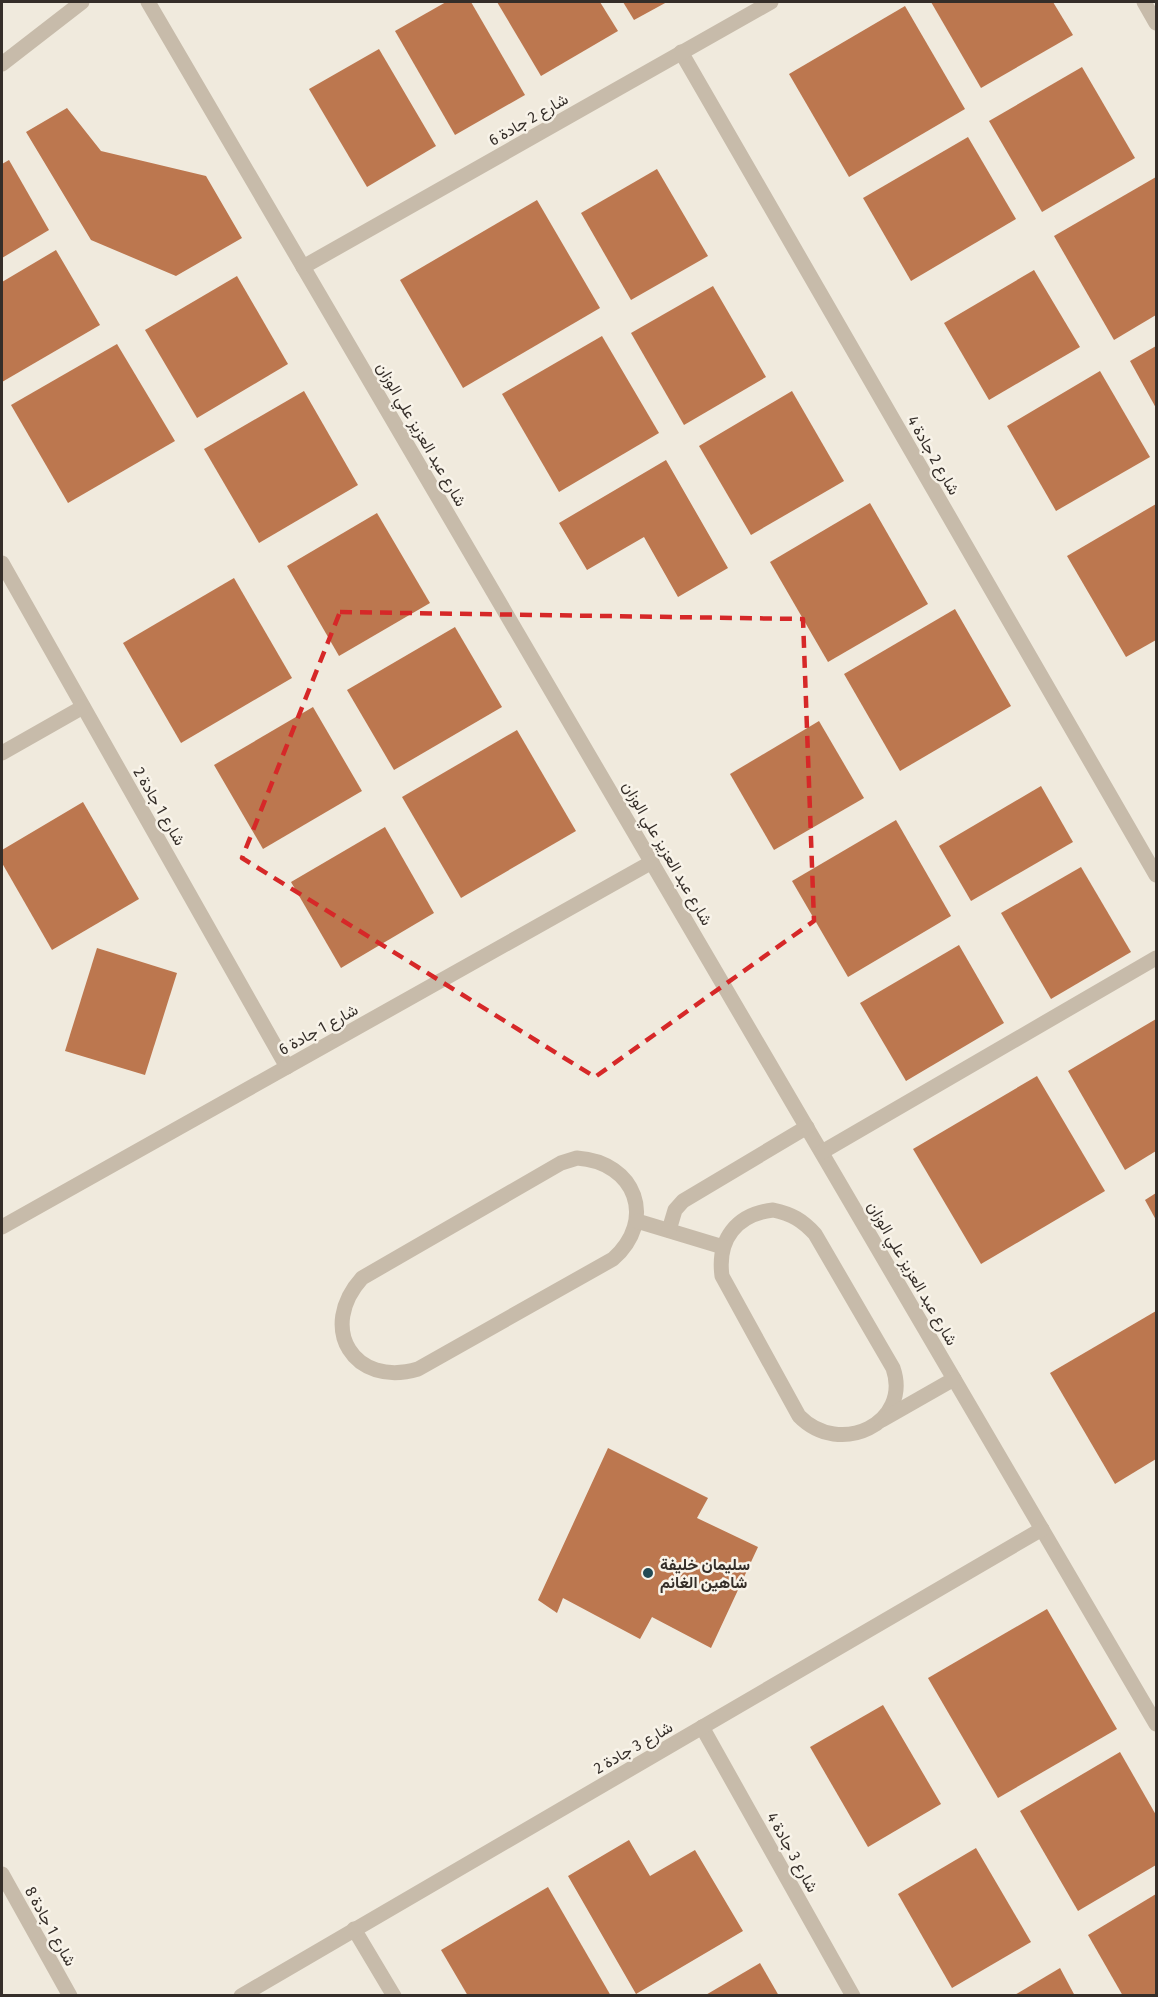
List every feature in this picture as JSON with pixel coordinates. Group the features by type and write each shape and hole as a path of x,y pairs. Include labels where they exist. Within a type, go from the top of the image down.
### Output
{"street":[{"path":"2,64 82,2"},
{"name":"شارع عبد العزيز علي الوزان","path":"148,2 1156,1724"},
{"name":"شارع 2 جادة 6","path":"303,267 771,2"},
{"path":"1144,2 1156,23"},
{"name":"شارع 2 جادة 4","path":"681,52 1156,875"},
{"name":"شارع 1 جادة 2","path":"2,563 287,1067"},
{"path":"2,753 83,706"},
{"name":"شارع 1 جادة 6","path":"2,1227 652,862"},
{"path":"822,1152 1156,958"},
{"path":"669,1230 675,1210 683,1201 807,1127"},
{"path":"577,1158 594,1159 609,1166 622,1176 632,1189 637,1221 632,1236 613,1259 418,1369 399,1375 379,1373 362,1364 348,1350 341,1331 342,1312 348,1293 362,1278 561,1163 577,1158"},
{"path":"879,1421 889,1408 895,1393 896,1377 810,1228 789,1213 773,1210 757,1212 741,1220 730,1232 720,1261 728,1289 799,1416 818,1431 834,1436 850,1436 866,1430 954,1379"},
{"path":"637,1221 723,1247"},
{"name":"شارع 3 جادة 2","path":"241,1995 1042,1529"},
{"name":"شارع 3 جادة 4","path":"702,1727 853,1995"},
{"name":"شارع 1 جادة 8","path":"2,1874 70,1995"},
{"path":"354,1929 394,1995"}],"highlighted area":[{"path":"340,612 803,619 814,921 595,1077 242,858"}],"building":[{"path":"446,2 471,2 525,95 455,135 395,31"},
{"path":"497,2 600,2 618,31 541,76"},
{"path":"623,2 667,2 634,20"},
{"path":"931,2 1053,2 1073,35 981,88"},
{"path":"905,6 965,109 849,177 789,74"},
{"path":"379,49 436,146 367,187 309,89"},
{"path":"1082,67 1135,158 1042,212 989,121"},
{"path":"67,108 101,151 206,176 242,238 176,276 91,240 26,132"},
{"path":"968,137 1016,219 911,281 863,198"},
{"path":"9,160 49,230 2,258 2,164"},
{"path":"657,169 708,256 631,300 581,213"},
{"path":"1156,177 1156,315 1114,340 1054,236"},
{"path":"537,200 600,308 463,388 400,280"},
{"path":"56,250 100,325 2,382 2,282"},
{"path":"1034,270 1080,347 989,400 944,323"},
{"path":"237,276 288,364 197,418 145,330"},
{"path":"713,286 766,377 684,425 631,333"},
{"path":"602,336 659,433 559,492 502,394"},
{"path":"117,344 175,441 68,503 11,405"},
{"path":"1156,346 1156,408 1130,361"},
{"path":"1100,371 1150,457 1056,511 1007,426"},
{"path":"304,391 358,485 259,543 204,449"},
{"path":"792,391 844,481 751,535 699,446"},
{"path":"666,460 728,568 678,597 644,537 587,570 559,523"},
{"path":"870,503 928,604 828,662 770,562"},
{"path":"1156,504 1156,640 1126,657 1067,556"},
{"path":"377,513 430,603 339,656 287,566"},
{"path":"234,578 292,678 181,743 123,643"},
{"path":"955,609 1011,706 900,771 844,674"},
{"path":"455,627 502,707 394,770 347,690"},
{"path":"313,707 362,791 263,849 214,765"},
{"path":"819,721 864,798 774,850 730,774"},
{"path":"517,730 576,831 461,898 402,797"},
{"path":"1041,786 1073,842 971,901 939,846"},
{"path":"83,802 139,899 52,950 2,863 2,850"},
{"path":"896,820 951,916 848,977 792,881"},
{"path":"385,827 434,913 341,968 291,882"},
{"path":"1081,867 1131,952 1051,999 1001,913"},
{"path":"959,945 1004,1023 906,1081 860,1003"},
{"path":"97,948 177,973 145,1075 65,1051"},
{"path":"1156,1019 1156,1151 1125,1170 1068,1071"},
{"path":"1037,1076 1105,1191 981,1264 913,1149"},
{"path":"1156,1193 1156,1220 1145,1200"},
{"path":"1156,1311 1156,1459 1115,1484 1050,1373"},
{"name":"سليمان خليفة شاهين الغانم","path":"608,1448 708,1498 697,1518 758,1547 711,1648 652,1617 640,1639 563,1598 557,1613 538,1600"},
{"path":"1047,1609 1117,1729 998,1798 928,1678"},
{"path":"883,1705 941,1804 868,1847 810,1747"},
{"path":"1120,1752 1156,1815 1156,1865 1078,1911 1020,1811"},
{"path":"629,1840 650,1876 695,1850 743,1931 636,1994 568,1876"},
{"path":"976,1848 1031,1942 952,1988 898,1894"},
{"path":"548,1887 611,1996 468,1996 441,1950"},
{"path":"1156,1894 1156,1996 1123,1996 1088,1935"},
{"path":"760,1963 779,1996 704,1996"},
{"path":"1060,1968 1075,1996 1013,1996"}],"place":[{"name":"سليمان خليفة شاهين الغانم","path":"648,1573"}]}
